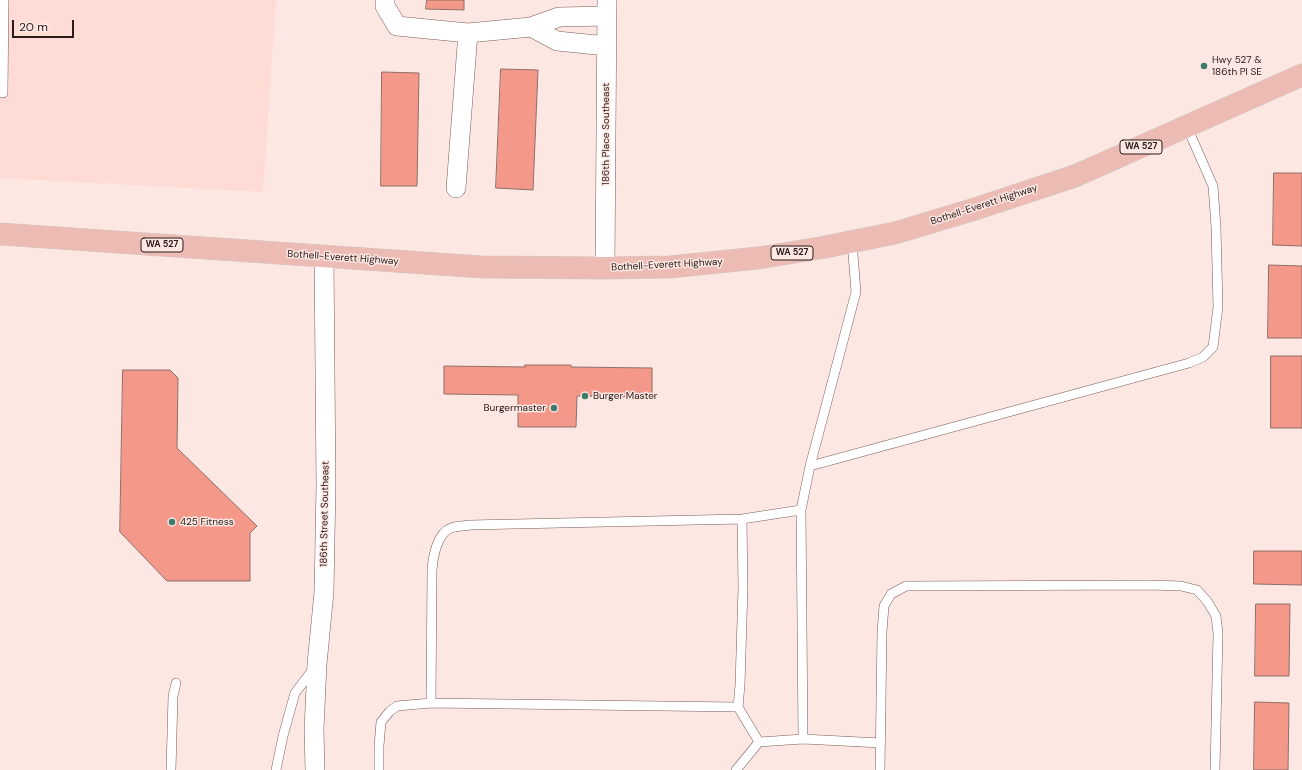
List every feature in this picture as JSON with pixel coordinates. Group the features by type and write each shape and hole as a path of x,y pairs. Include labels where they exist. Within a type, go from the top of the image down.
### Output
{"main road":[{"name":"Bothell-Everett Highway","path":"0,234 482,267 670,267 758,258 895,233 969,211 1075,176 1302,75"}],"street":[{"path":"385,0 385,6 397,26 468,33 531,27 559,17 607,8"},
{"name":"186th Place Southeast","path":"605,268 607,8"},
{"path":"531,27 556,41 607,46"},
{"path":"456,188 468,33"},
{"name":"186th Street Southeast","path":"314,770 317,664 324,592 326,485 324,257"}],"lane":[{"path":"0,92 2,92 4,0"},
{"path":"810,466 1189,363 1203,357 1213,348 1218,308 1214,186 1187,126"},
{"path":"803,739 801,510 810,466 856,292 852,242"},
{"path":"430,703 433,556 439,539 450,528 470,525 742,519 801,510"},
{"path":"742,519 743,587 738,707 759,742"},
{"path":"880,770 882,632 884,606 891,594 906,586 1181,586 1197,590 1216,616 1218,633 1214,770"},
{"path":"276,770 283,736 295,693 317,664"},
{"path":"171,770 173,696 176,683"},
{"path":"379,770 381,722 390,711 397,706 430,703 738,707"},
{"path":"736,770 759,742 803,739 881,743"}],"shaded area":[{"path":"0,0 276,0 263,192 0,178"}],"building":[{"path":"427,0 464,0 464,10 426,9"},
{"path":"501,69 538,70 533,190 496,188"},
{"path":"382,72 419,73 417,186 381,186"},
{"path":"1274,173 1302,173 1302,246 1273,245"},
{"path":"1269,265 1302,266 1302,338 1268,338"},
{"path":"1271,356 1302,356 1302,428 1271,428"},
{"name":"Burger Master","path":"525,365 652,368 652,397 577,396 576,427 518,427 518,395 444,394 444,366 525,367"},
{"path":"123,370 170,370 178,378 177,448 257,526 250,533 250,581 167,581 120,532"},
{"path":"1254,551 1302,551 1302,585 1254,584"},
{"path":"1256,604 1290,604 1289,676 1255,676"},
{"path":"1255,702 1289,703 1288,770 1254,770"}],"place":[{"name":"Hwy 527 & 186th Pl SE","path":"1204,66"},
{"name":"Burger Master","path":"585,396"},
{"name":"Burgermaster","path":"554,408"},
{"name":"425 Fitness","path":"172,522"}]}
